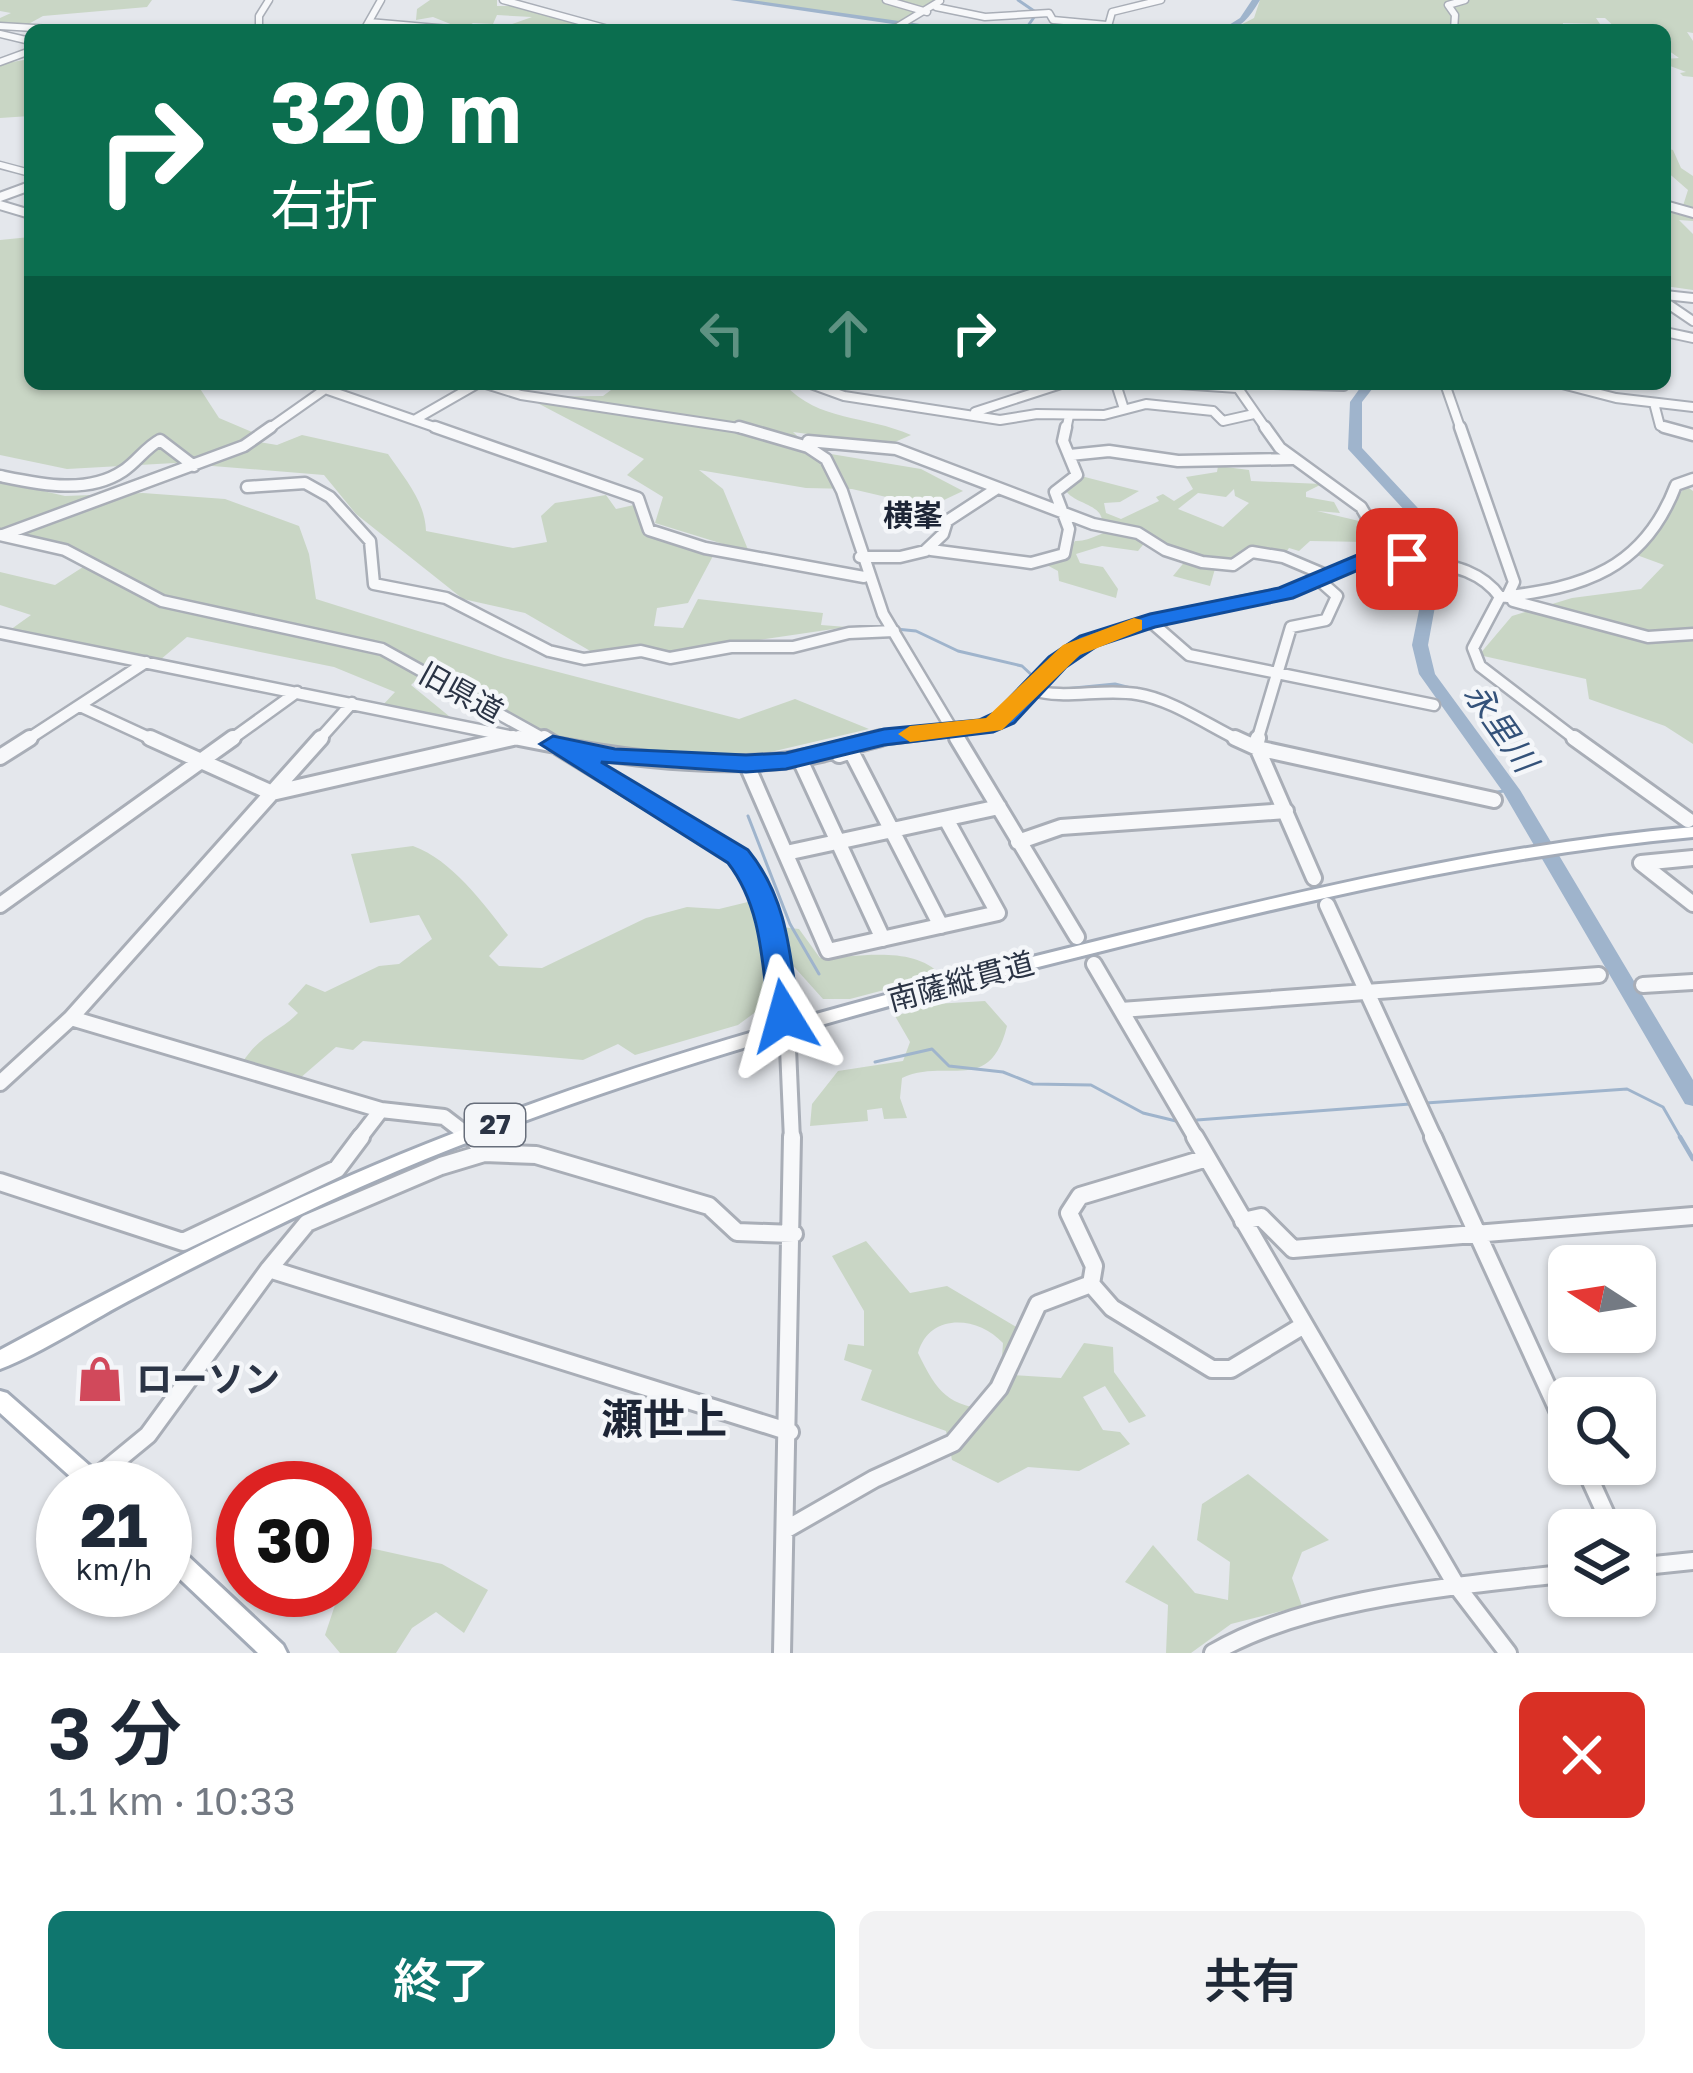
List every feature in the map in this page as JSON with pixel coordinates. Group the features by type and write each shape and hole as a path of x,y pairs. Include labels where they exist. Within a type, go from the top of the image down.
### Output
{"main road":[{"name":"南薩縦貫道","path":"0,1360 196,1255 470,1135 747,1040 1337,887 1493,855 1690,826"},
{"path":"0,1400 68,1461"},
{"path":"192,1575 275,1653"}],"street":[{"path":"368,24 381,0"},
{"path":"503,0 590,24"},
{"path":"886,0 986,17 1049,13 1053,20 1084,24"},
{"path":"1108,24 1112,12 1161,0"},
{"path":"1454,24 1448,5 1465,0"},
{"path":"905,24 935,6"},
{"path":"370,22 392,24"},
{"path":"0,536 244,446 322,390"},
{"path":"339,390 638,498 649,530 741,556 864,577"},
{"path":"416,419 471,390"},
{"path":"503,390 763,431 803,442 896,449 1093,524 1138,533 1165,550 1202,562 1233,565 1252,552 1283,557 1323,578 1337,596 1326,620 1291,627 1256,744 1315,878"},
{"path":"828,390 1000,420 1104,415 1146,404 1213,411 1222,421 1254,414"},
{"path":"968,414 1042,390"},
{"path":"1118,390 1124,409"},
{"path":"1239,390 1292,459 1361,507 1386,550 1488,581 1504,597 1648,637 1693,634"},
{"path":"1447,390 1514,582 1473,648 1480,665 1690,826"},
{"path":"1591,390 1693,407"},
{"path":"1654,403 1660,426 1687,435 1693,446"},
{"path":"860,557 904,559 931,550 1031,563 1064,554 1069,529 1055,492 1077,475 1063,441 1069,416"},
{"path":"0,476 51,484 88,483 124,471 160,440 194,466"},
{"path":"803,442 830,465 864,577 1077,938"},
{"path":"1070,454 1109,451 1178,460 1292,459"},
{"path":"1504,597 1568,590 1606,571 1655,532 1672,507 1676,485 1693,479"},
{"path":"247,488 296,482 319,490 366,533 374,584 460,604 562,656 640,651 670,658 731,647 793,647 849,633 893,629"},
{"path":"931,550 947,529 947,521 996,489"},
{"name":"旧県道","path":"0,536 65,550 162,601 382,649 553,744 738,857 755,878 770,913 784,1016"},
{"path":"748,767 884,737 954,731 1000,721 1072,650 1150,621 1257,601 1386,550"},
{"path":"1150,621 1189,655 1434,705"},
{"path":"1,633 615,757 748,767 802,764 851,751 941,926"},
{"path":"0,758 146,662"},
{"path":"1033,690 1050,696 1082,690 1141,694 1256,744 1494,800"},
{"path":"0,905 297,692"},
{"path":"0,1083 71,1018 352,703"},
{"path":"80,706 272,794 514,737"},
{"path":"802,764 884,939"},
{"path":"748,767 827,951 998,913 946,819"},
{"path":"786,853 999,807"},
{"path":"1018,842 1061,827 1286,811"},
{"path":"1693,858 1641,863 1693,904"},
{"path":"1327,905 1548,1388"},
{"path":"1094,964 1456,1585 1508,1653"},
{"path":"1121,1010 1599,975"},
{"path":"1643,985 1693,982"},
{"path":"71,1018 381,1110 444,1117 470,1135 484,1153"},
{"path":"782,1653 796,1145 788,1048"},
{"path":"0,1182 183,1242 337,1169 381,1110"},
{"path":"120,1461 148,1435 308,1223 441,1166 484,1153 536,1155 709,1206 737,1232 794,1234"},
{"path":"1091,1284 1094,1266 1070,1214 1080,1196 1207,1158"},
{"path":"1244,1220 1261,1217 1293,1249 1693,1216"},
{"path":"269,1269 790,1432"},
{"path":"1091,1284 1112,1308 1212,1369 1231,1370 1304,1325"},
{"path":"785,1530 874,1479 953,1443 999,1388 1038,1304 1091,1284"},
{"path":"1656,1565 1693,1561"},
{"path":"1213,1653 1240,1637 1389,1595 1548,1575"}],"green space":[{"path":"0,0 152,0 147,7 43,16 23,27 0,24 0,18 11,13 0,11"},
{"path":"430,0 497,0 497,6 519,6 581,24 512,24 532,17 497,15 493,24 450,24 433,17 416,20 417,9"},
{"path":"740,0 935,0 935,6 903,23"},
{"path":"1260,0 1693,0 1693,33 1687,32 1693,41 1693,77 1671,66 1671,59 1679,58 1671,52 1671,24 1612,24 1596,18 1600,24 1242,24 1254,18"},
{"path":"24,60 24,116 0,118 0,64"},
{"path":"1671,150 1681,168 1693,176 1693,221 1679,220 1693,234 1693,290 1671,287 1671,210 1681,212 1688,190 1671,175"},
{"path":"24,238 24,390 201,390 219,418 252,432 259,442 277,445 302,435 388,454 418,500 426,531 513,548 547,542 541,516 555,503 606,495 616,509 634,505 643,532 714,554 688,603 657,608 654,626 683,628 698,599 823,613 821,625 847,627 665,654 641,647 592,652 525,613 463,599 356,514 324,475 175,463 67,469 0,455 0,240"},
{"path":"611,390 791,390 828,412 911,435 888,445 793,432 813,451 921,469 963,491 929,507 852,489 806,488 699,470 723,489 749,552 655,523 663,497 627,475 644,459 526,397 603,396"},
{"path":"1218,466 1249,470 1251,481 1322,484 1306,492 1306,497 1334,502 1340,513 1317,511 1359,521 1371,538 1367,542 1310,541 1299,551 1289,548 1284,555 1217,562 1210,586 1173,576 1186,560 1146,541 1138,551 1102,546 1076,554 1080,563 1103,567 1118,589 1116,598 1059,581 1058,571 1043,563 1069,551 1075,541 1122,527 1102,520 1096,510 1064,488 1081,476 1139,491 1120,502 1104,503 1106,513 1121,519 1159,501 1156,497 1163,494 1174,501 1193,489 1186,477 1217,472","holes":["1234,489 1235,496 1249,503 1223,527 1178,509 1198,493 1226,497"]},
{"path":"0,481 65,496 143,493 225,499 299,526 316,599 504,658 739,719 795,699 869,729 754,756 600,752 555,740 427,670 411,685 455,721 382,706 395,692 334,667 187,637 160,660 10,630 31,615 0,605 0,572 55,585 94,560 0,532"},
{"path":"1686,486 1693,491 1693,744 1665,726 1589,699 1586,679 1479,655 1512,616 1572,598 1641,589 1664,565 1634,554"},
{"path":"413,846 454,872 508,935 489,956 499,966 542,968 646,918 687,907 719,909 752,901 763,918 773,999 738,1025 635,1055 618,1044 583,1060 363,1041 353,1050 336,1047 299,1079 242,1063 256,1045 298,1013 288,1004 306,984 325,992 379,966 399,964 432,939 419,915 370,923 351,854"},
{"path":"781,927 799,929 820,958 901,956 941,975 850,999 823,999 788,960"},
{"path":"985,1001 1007,1026 990,1061 978,1068 902,1078 900,1098 907,1118 884,1119 882,1108 867,1110 868,1121 810,1126 812,1104 838,1071 903,1061 910,1042 895,1016 934,1004"},
{"path":"866,1241 910,1293 947,1286 1018,1328 996,1383 982,1397 1002,1357 1003,1343 968,1323 955,1322 932,1331 918,1353 946,1395 965,1405 994,1410 1014,1375 1061,1378 1084,1343 1113,1347 1114,1372 1146,1416 1129,1423 1105,1386 1083,1397 1103,1430 1120,1432 1130,1444 1079,1471 1028,1467 998,1483 952,1460 946,1431 861,1400 872,1370 844,1360 848,1344 864,1346 864,1311 832,1256"},
{"path":"1248,1474 1329,1540 1302,1552 1292,1578 1302,1606 1231,1624 1191,1653 1166,1653 1168,1605 1125,1582 1153,1545 1195,1593 1228,1600 1230,1562 1197,1540 1202,1504"},
{"path":"372,1548 442,1564 488,1590 464,1633 436,1612 412,1628 396,1653 340,1653 325,1635 331,1617 372,1617"}],"waterway":[{"path":"734,0 906,24"},
{"path":"1018,0 1037,13 1029,24"},
{"name":"永里川","path":"1236,24 1256,0"},
{"name":"永里川","path":"1365,390 1356,402 1355,449 1425,524 1439,546 1420,645 1427,674 1511,790 1693,1098"},
{"path":"896,629 916,631 958,651 1022,666 1035,678"},
{"path":"1064,689 1115,684 1166,697"},
{"path":"1497,792 1511,790"},
{"path":"748,816 790,924 819,974"},
{"path":"875,1062 932,1049 949,1066 1003,1072 1033,1084 1091,1085 1143,1113 1176,1121"},
{"path":"1426,1103 1627,1089 1663,1107 1682,1140"},
{"path":"1197,1120 1410,1104"},
{"path":"1680,1137 1693,1159"}],"slow traffic":[{"path":"910,734 993,724 1005,718 1072,650 1134,625"}],"place":[{"name":"ローソン","path":"100,1379"}],"district":[{"name":"横峯","path":"913,516"},
{"name":"瀬世上","path":"664,1419"}],"route":[{"path":"784,1016 770,913 755,878 738,857 553,744 615,757 746,764 786,761 884,737 984,727 1005,718 1058,662 1088,641 1150,621 1285,593 1386,550 1407,559"}]}
